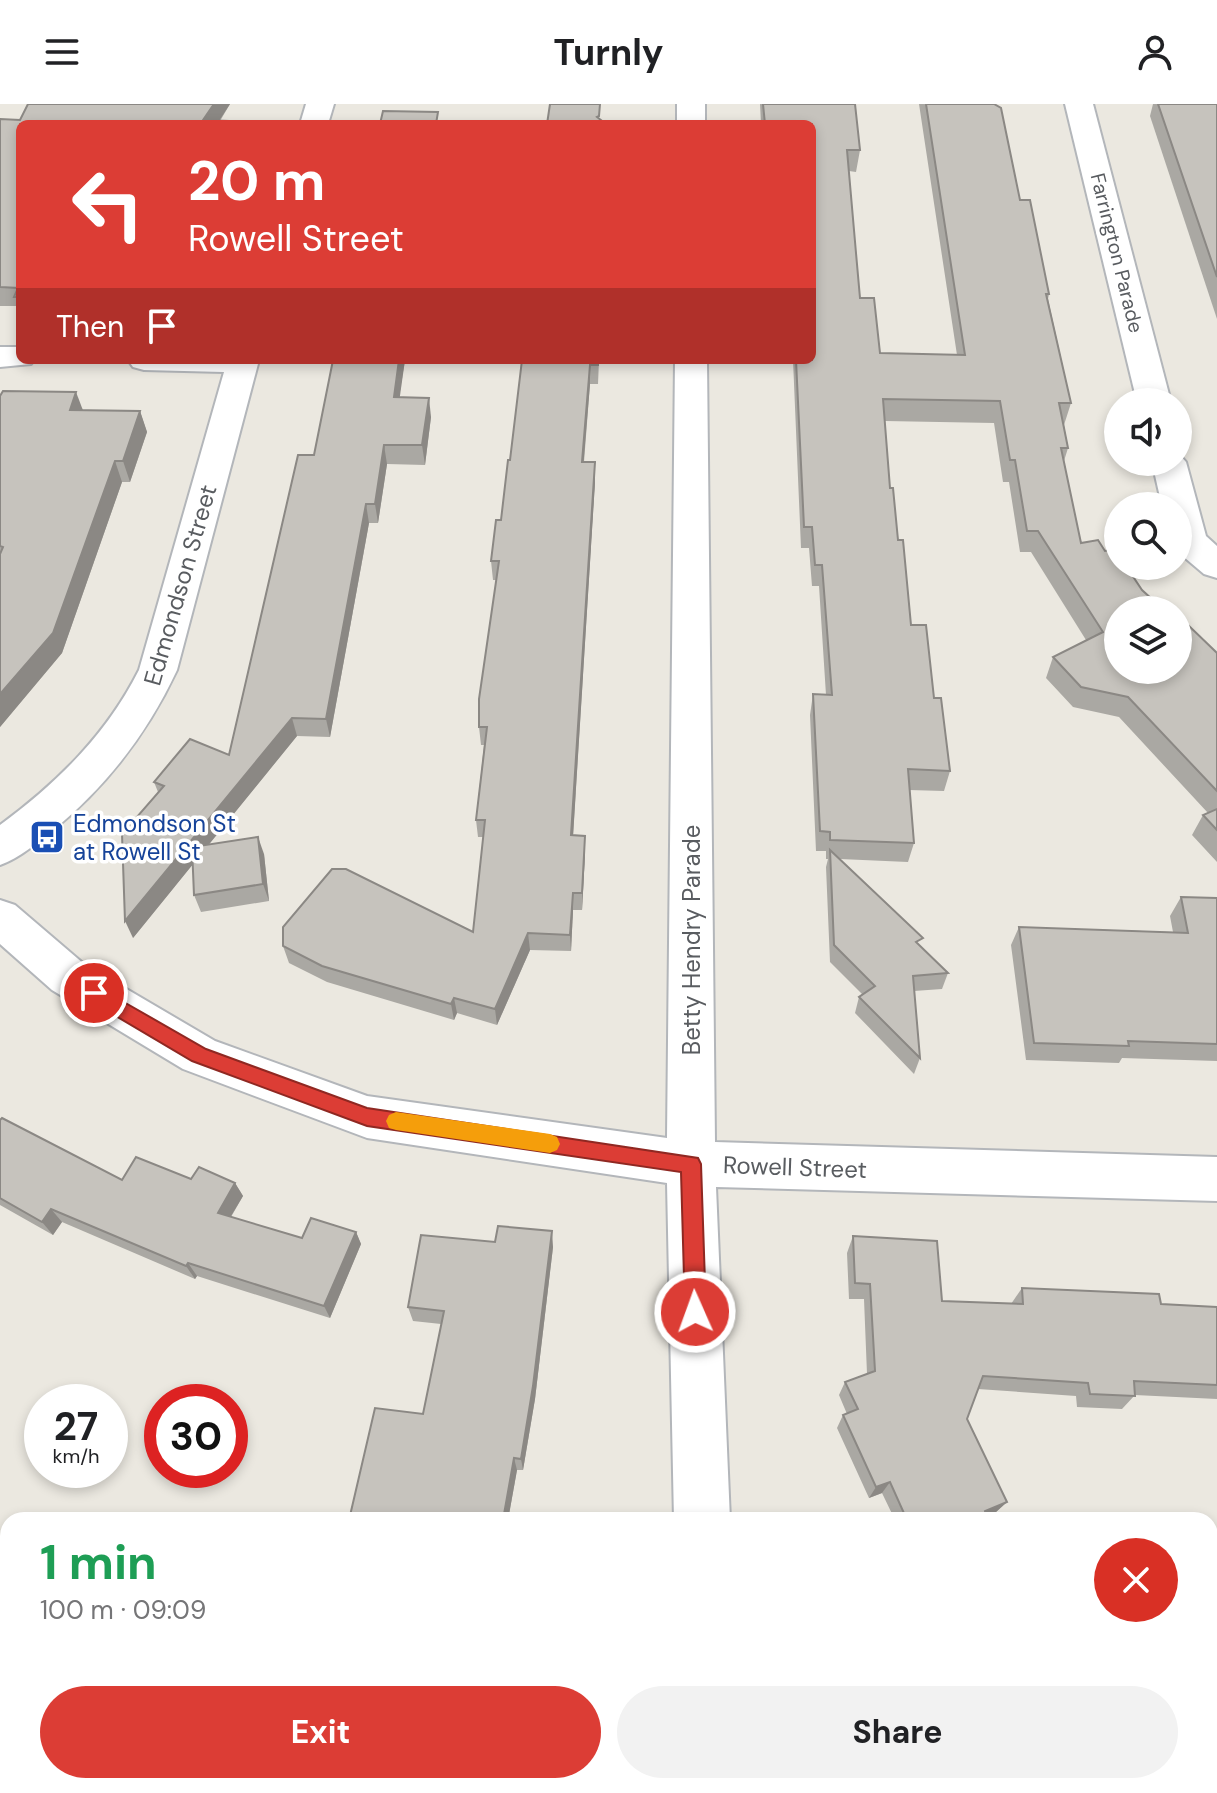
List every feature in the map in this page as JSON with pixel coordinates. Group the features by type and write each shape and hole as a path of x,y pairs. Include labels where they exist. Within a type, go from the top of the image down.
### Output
{"street":[{"name":"Farrington Parade","path":"1079,104 1150,388"},
{"name":"Edmondson Street","path":"0,848 74,789 126,730 146,699 158,670 241,364"},
{"name":"Betty Hendry Parade","path":"691,364 691,1164 702,1512"},
{"path":"1172,476 1189,542 1217,565"},
{"name":"Rowell Street","path":"0,918 68,977 199,1055 367,1117 691,1164 1217,1179"}],"building":[{"path":"28,104 214,104 203,120 20,120"},
{"path":"550,104 600,104 597,117 601,120 548,120"},
{"path":"763,104 855,104 860,150 847,150 860,298 874,298 880,353 965,355 926,104 994,104 1001,108 1020,200 1030,200 1049,294 1046,294 1071,403 1059,403 1068,448 1061,448 1081,543 1098,540 1104,549 1104,580 1135,580 1149,596 1104,596 1104,684 1192,684 1192,629 1217,653 1217,791 1128,697 1081,687 1053,657 1103,632 1038,531 1027,531 1015,460 1010,460 1000,401 883,399 890,488 893,488 898,540 903,540 911,625 926,625 934,698 941,698 950,771 908,769 914,843 830,840 830,832 820,831 813,694 832,695 822,565 815,565 812,527 804,527 796,364 816,364 816,120 765,120"},
{"path":"1158,104 1217,104 1217,277"},
{"path":"383,111 438,112 437,120 381,120"},
{"path":"0,119 20,120 16,120 16,288 0,287"},
{"path":"332,364 398,364 394,397 429,398 422,445 384,445 375,504 366,504 326,719 292,718 125,921 122,834 164,786 154,782 190,739 229,755 298,455 314,455"},
{"path":"522,364 598,364 590,365 582,462 595,462 571,835 585,836 582,893 573,893 570,935 528,933 495,1009 454,998 451,1004 322,966 283,946 283,927 332,869 346,869 473,932 485,820 476,820 487,727 479,727 479,699 499,561 491,561 496,520 501,520"},
{"path":"3,391 76,392 70,410 140,411 123,461 115,461 53,633 0,694 0,554 3,547 0,546 0,396"},
{"path":"1217,809 1217,830 1203,815"},
{"path":"258,837 263,884 194,895 192,847"},
{"path":"830,850 923,938 916,942 948,973 913,976 920,1058 859,997 875,986 834,945"},
{"path":"1181,897 1217,898 1217,1044 1128,1041 1129,1046 1034,1043 1019,927 1188,933"},
{"path":"2,1118 122,1180 136,1157 191,1179 199,1167 235,1183 218,1213 302,1238 311,1218 356,1232 324,1306 188,1263 186,1266 51,1209 42,1222 0,1198"},
{"path":"498,1226 552,1231 521,1459 514,1458 504,1512 351,1512 375,1408 423,1414 444,1311 408,1307 421,1235 495,1242"},
{"path":"853,1236 937,1241 942,1301 1023,1304 1022,1288 1159,1294 1161,1304 1217,1307 1217,1385 1134,1381 1135,1396 1090,1394 1088,1383 983,1376 967,1419 1007,1502 985,1512 903,1512 890,1482 876,1487 843,1415 858,1409 845,1382 875,1371 870,1284 855,1283"}],"slow traffic":[{"path":"396,1121 550,1144"}],"place":[{"name":"Edmondson St at Rowell St","path":"47,837"}],"route":[{"path":"94,993 199,1055 367,1117 691,1164 695,1312"}]}
